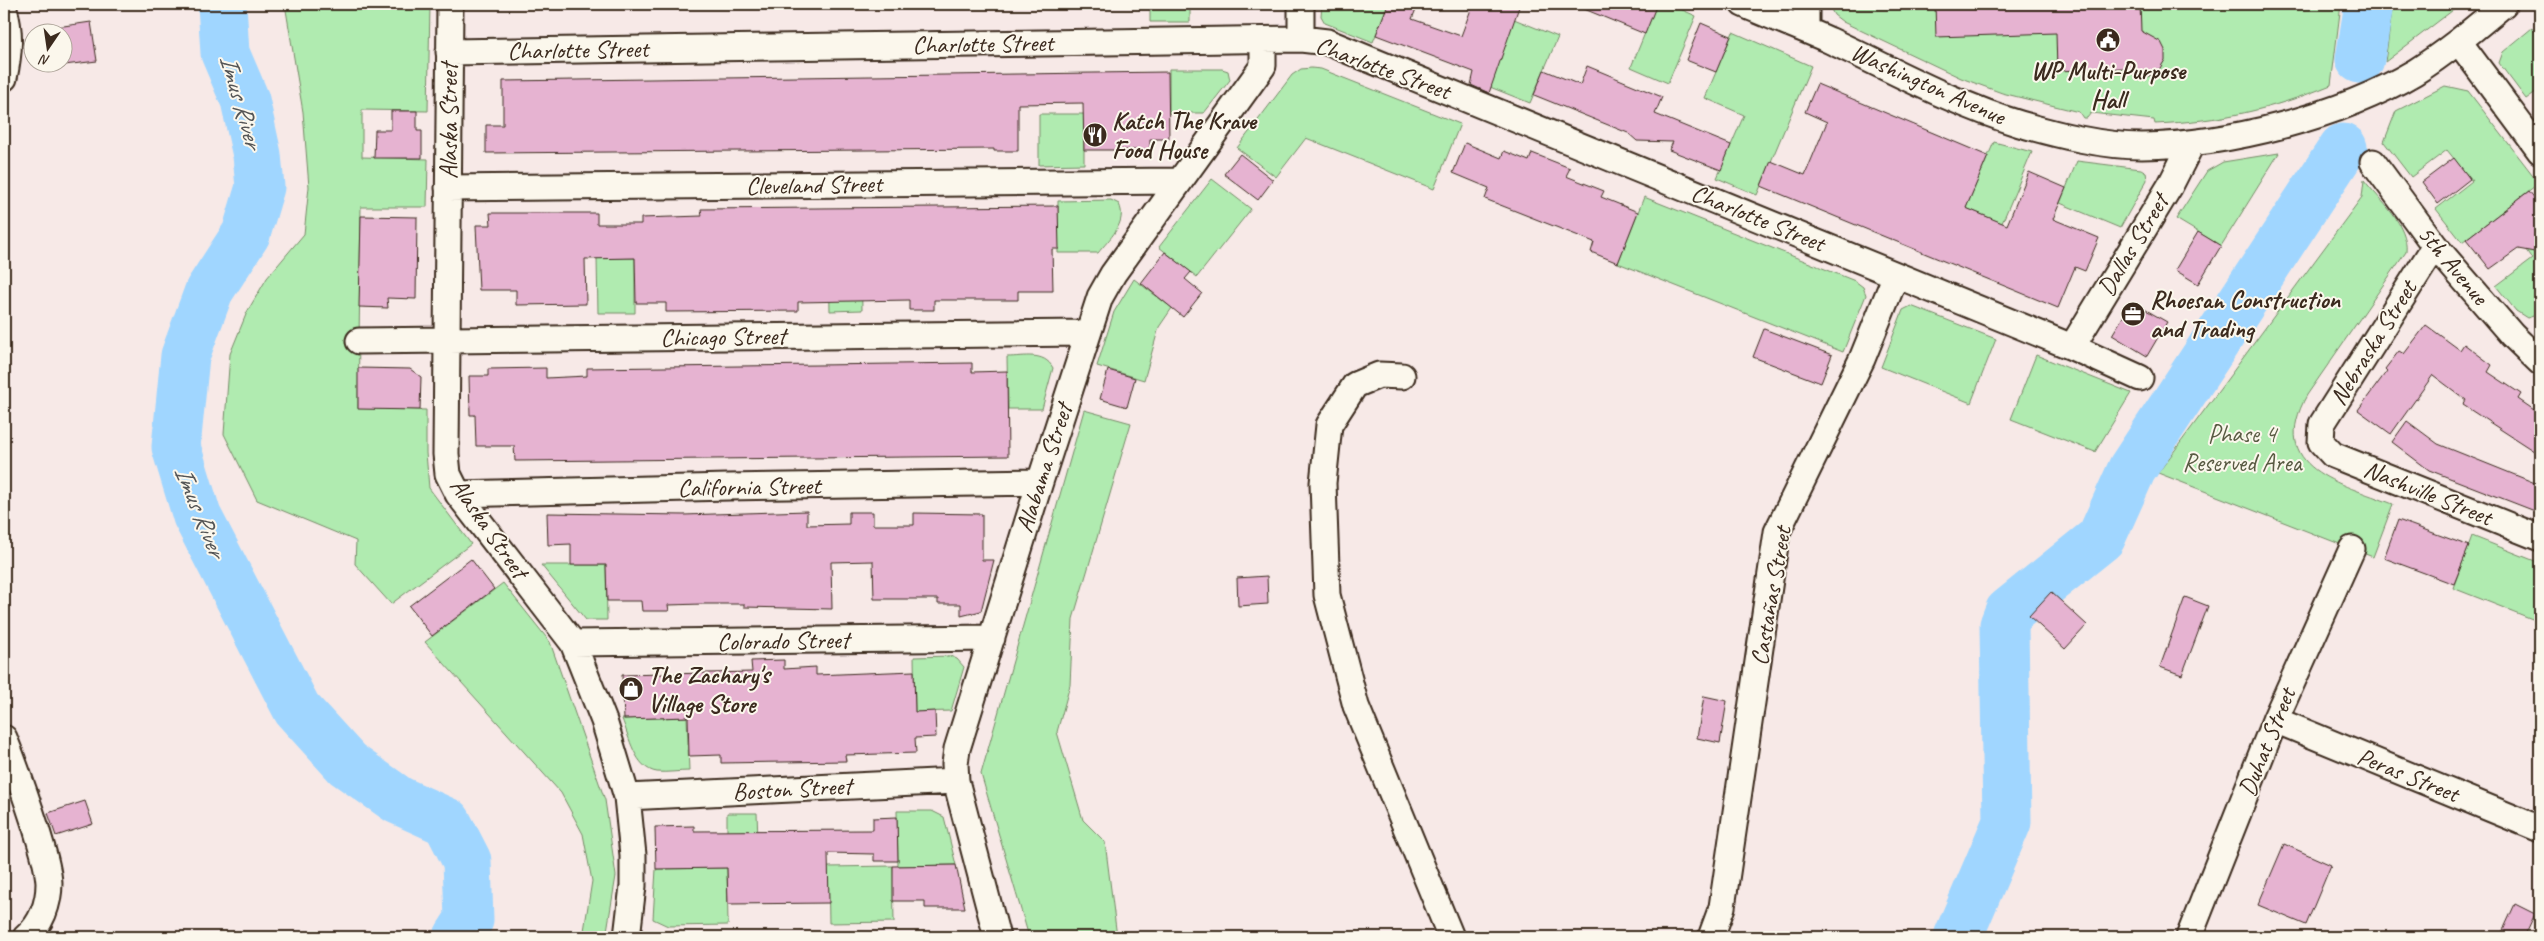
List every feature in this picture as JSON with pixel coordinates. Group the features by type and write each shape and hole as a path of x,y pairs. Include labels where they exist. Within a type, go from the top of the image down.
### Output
{"street":[{"name":"Alaska Street","path":"450,4 446,454 448,474 458,494 573,643 604,721 627,797 633,855 633,886 627,937"},
{"path":"1300,40 1301,4"},
{"name":"Washington Avenue","path":"1743,4 1806,30 1952,99 2020,124 2078,138 2141,146 2192,143 2284,125 2328,112 2390,86 2431,62 2504,4"},
{"path":"1806,4 1806,30"},
{"path":"4,9 8,24 10,52 4,78"},
{"name":"Charlotte Street","path":"449,52 1263,40 1327,42 2072,347 2140,378"},
{"name":"Alabama Street","path":"997,937 956,781 955,764 957,749 1087,333 1100,297 1113,274 1263,66 1263,40"},
{"path":"2458,42 2540,151"},
{"name":"Dallas Street","path":"2072,347 2170,186 2192,143"},
{"name":"5th Avenue","path":"2373,162 2434,246 2512,334 2540,360"},
{"name":"Cleveland Street","path":"448,188 1179,181"},
{"name":"Nebraska Street","path":"2321,442 2322,424 2434,246"},
{"name":"Castañas Street","path":"1711,937 1722,907 1777,532 1862,359 1896,275"},
{"name":"Chicago Street","path":"358,341 1087,333"},
{"path":"1402,376 1379,375 1355,385 1329,425 1323,483 1327,595 1356,706 1451,937"},
{"name":"Nashville Street","path":"2321,442 2333,455 2540,538"},
{"name":"California Street","path":"458,494 1040,482"},
{"name":"Duhat Street","path":"2189,937 2275,720 2352,549"},
{"name":"Colorado Street","path":"573,643 992,638"},
{"name":"Peras Street","path":"2275,720 2540,829"},
{"path":"4,738 27,799 46,860 49,884 46,906 37,929 26,937"},
{"name":"Boston Street","path":"627,797 956,781"}],"green space":[{"path":"285,4 430,4 428,111 362,110 362,157 428,159 427,207 361,207 358,408 426,410 426,453 429,488 471,544 391,604 355,564 356,541 257,500 224,434 230,354 247,312 267,278 304,234 309,187 303,112"},
{"path":"1150,4 1190,4 1190,22 1150,22"},
{"path":"1322,4 1388,4 1373,42 1325,23 1321,16"},
{"path":"1657,4 1669,4 1696,16 1668,83 1631,67"},
{"path":"1828,4 2341,4 2331,85 2266,108 2244,113 2201,120 2155,124 2154,120 2091,113 2087,118 2083,118 2079,112 2002,93 1961,78 1843,22 1834,15"},
{"path":"2393,4 2461,4 2385,62"},
{"path":"1514,19 1558,37 1530,103 1490,87"},
{"path":"2532,28 2540,38 2540,89 2526,99 2499,63 2503,52"},
{"path":"1733,32 1811,66 1757,195 1717,178 1744,115 1705,98"},
{"path":"1169,69 1222,69 1228,71 1230,80 1204,113 1169,113"},
{"path":"1301,69 1321,69 1460,124 1434,189 1306,138 1276,177 1237,148 1292,75"},
{"path":"2445,86 2468,91 2539,183 2462,242 2436,209 2472,181 2447,150 2411,177 2384,142 2396,111"},
{"path":"1039,114 1084,114 1084,164 1039,165"},
{"path":"1994,142 2032,152 2002,223 1966,208"},
{"path":"2279,153 2221,246 2176,219 2207,171 2223,162"},
{"path":"2077,161 2141,169 2146,172 2147,180 2120,228 2060,203"},
{"path":"1212,179 1251,209 1197,277 1159,247"},
{"name":"Phase 4 Reserved Area","path":"2364,180 2398,222 2406,242 2406,252 2307,395 2297,420 2296,440 2302,456 2315,469 2351,489 2393,504 2373,557 2158,473 2362,197"},
{"path":"1644,197 1855,281 1863,287 1866,295 1843,352 1618,263"},
{"path":"1111,200 1119,204 1121,218 1116,230 1098,253 1058,253 1058,201"},
{"path":"2526,250 2540,253 2540,314 2527,318 2516,311 2496,286 2532,259"},
{"path":"829,256 861,256 862,310 830,311"},
{"path":"597,258 635,258 635,313 598,313"},
{"path":"1134,279 1172,308 1159,327 1144,380 1097,366 1114,312"},
{"path":"1911,306 1996,339 1971,403 1881,367 1903,310"},
{"path":"2036,355 2131,393 2095,452 2011,419"},
{"path":"1007,357 1039,357 1044,359 1053,368 1042,409 1008,409"},
{"path":"1084,410 1131,423 1073,619 1070,685 1057,732 1083,820 1105,842 1117,937 1029,937 981,774"},
{"path":"2472,536 2540,563 2540,622 2453,588"},
{"path":"541,565 606,565 607,620 586,620"},
{"path":"503,583 550,642 605,800 616,876 606,937 583,937 592,881 583,834 561,793 425,642"},
{"path":"950,656 957,659 964,667 951,711 915,712 914,657"},
{"path":"687,717 689,771 657,772 649,770 643,765 634,751 622,719"},
{"path":"897,811 932,811 944,817 956,865 898,866"},
{"path":"727,813 757,813 759,868 727,868"},
{"path":"893,866 894,922 829,923 828,867"},
{"path":"727,868 728,925 668,926 653,919 656,869"}],"building":[{"path":"1388,4 1418,4 1412,19 1461,36 1473,4 1520,4 1489,93 1471,85 1474,72 1376,35"},
{"path":"1572,4 1657,4 1645,34"},
{"name":"WP Multi-Purpose Hall","path":"1935,4 2140,4 2141,31 2161,42 2165,50 2165,60 2157,73 2146,77 2135,75 2124,68 2057,71 2056,33 1936,37"},
{"path":"91,22 97,61 72,64 72,25"},
{"path":"1701,23 1731,36 1716,72 1686,60"},
{"path":"1587,66 1662,97 1655,114 1731,145 1721,170 1669,150 1673,142 1637,141 1628,133 1534,95 1544,70 1580,85"},
{"path":"1168,72 1169,139 1150,139 1150,150 1084,150 1083,103 1018,104 1018,151 994,151 994,149 486,153 486,125 503,125 503,81"},
{"path":"1817,84 1988,156 1966,208 2007,225 2029,172 2066,188 2053,219 2099,238 2085,271 2075,267 2058,308 1761,186 1771,161 1805,175 1827,122 1805,112"},
{"path":"391,111 417,111 417,131 422,131 422,158 374,158 375,130 391,130"},
{"path":"1465,143 1501,158 1504,151 1529,161 1532,153 1570,168 1566,176 1604,191 1601,197 1638,212 1618,263 1591,252 1594,242 1485,199 1489,188 1453,173"},
{"path":"1240,154 1273,180 1258,200 1224,174"},
{"path":"2454,158 2470,179 2438,204 2422,182"},
{"path":"2529,191 2540,205 2540,253 2518,249 2490,269 2466,239"},
{"path":"1058,206 1059,249 1052,249 1053,291 1018,291 1018,300 934,300 934,310 909,310 909,300 798,302 798,311 666,312 666,303 636,303 635,258 585,259 586,304 516,305 516,290 479,290 476,225 491,225 490,213 597,213 597,224 641,224 641,218 702,216 701,209"},
{"path":"361,216 417,217 416,299 387,298 388,308 359,307"},
{"path":"2198,232 2221,246 2198,284 2175,270"},
{"path":"1165,252 1191,272 1185,279 1202,293 1183,317 1141,283"},
{"path":"2132,302 2167,322 2147,356 2112,335"},
{"path":"2426,325 2460,350 2464,344 2492,365 2488,372 2521,394 2518,399 2540,414 2540,455 2463,405 2466,400 2433,375 2391,434 2358,410 2387,371 2385,369 2399,351 2404,354"},
{"path":"1764,329 1832,355 1821,383 1753,357"},
{"path":"972,363 972,372 1007,371 1008,456 515,461 514,446 476,446 475,415 470,415 469,376 488,376 488,369 546,368 546,378 587,376 587,368"},
{"path":"358,368 410,369 421,377 420,410 358,409"},
{"path":"1108,370 1135,378 1127,407 1100,399"},
{"path":"2407,421 2438,444 2540,485 2540,513 2429,470 2392,442"},
{"path":"807,511 807,525 849,524 849,512 873,512 873,525 914,525 914,513 982,514 982,560 994,560 981,611 961,616 961,604 938,604 938,599 874,599 873,561 831,562 832,609 744,607 744,604 702,604 668,605 669,611 642,611 641,601 607,601 606,565 571,565 571,544 548,545 547,513 684,515"},
{"path":"2398,520 2469,546 2454,584 2384,558"},
{"path":"471,559 494,589 432,636 409,606"},
{"path":"1267,576 1268,604 1238,606 1237,578"},
{"path":"2051,592 2087,625 2065,649 2029,616"},
{"path":"2185,597 2208,606 2182,675 2160,667"},
{"path":"784,660 784,669 816,667 816,675 914,671 915,712 935,711 936,737 915,738 916,753 845,755 846,761 721,763 721,755 689,756 688,717 624,719 622,675 752,672 751,661"},
{"path":"1704,696 1727,701 1720,743 1697,738"},
{"path":"85,801 93,824 56,836 48,813"},
{"path":"897,817 898,861 874,861 874,854 828,853 829,903 728,904 727,868 656,869 655,827 694,826 694,831 873,830 873,818"},
{"path":"2284,844 2331,865 2306,925 2258,905"},
{"path":"956,865 965,908 925,908 925,901 893,901 893,866"},
{"path":"2515,904 2535,914 2524,937 2500,937"}],"waterway":[{"name":"Imus River","path":"222,4 225,53 245,100 257,155 260,187 246,234 209,291 185,356 176,447 197,516 297,709 347,764 398,800 447,822 467,861 469,920 458,937"},
{"path":"2360,59 2369,4"},
{"path":"1958,937 2007,822 2004,625 2009,612 2101,538 2132,469 2343,148"}],"place":[{"name":"WP Multi-Purpose Hall","path":"2108,40"},
{"name":"Katch The Krave Food House","path":"1095,135"},
{"name":"Rhoesan Construction and Trading","path":"2133,314"},
{"name":"The Zachary's Village Store","path":"631,689"}]}
